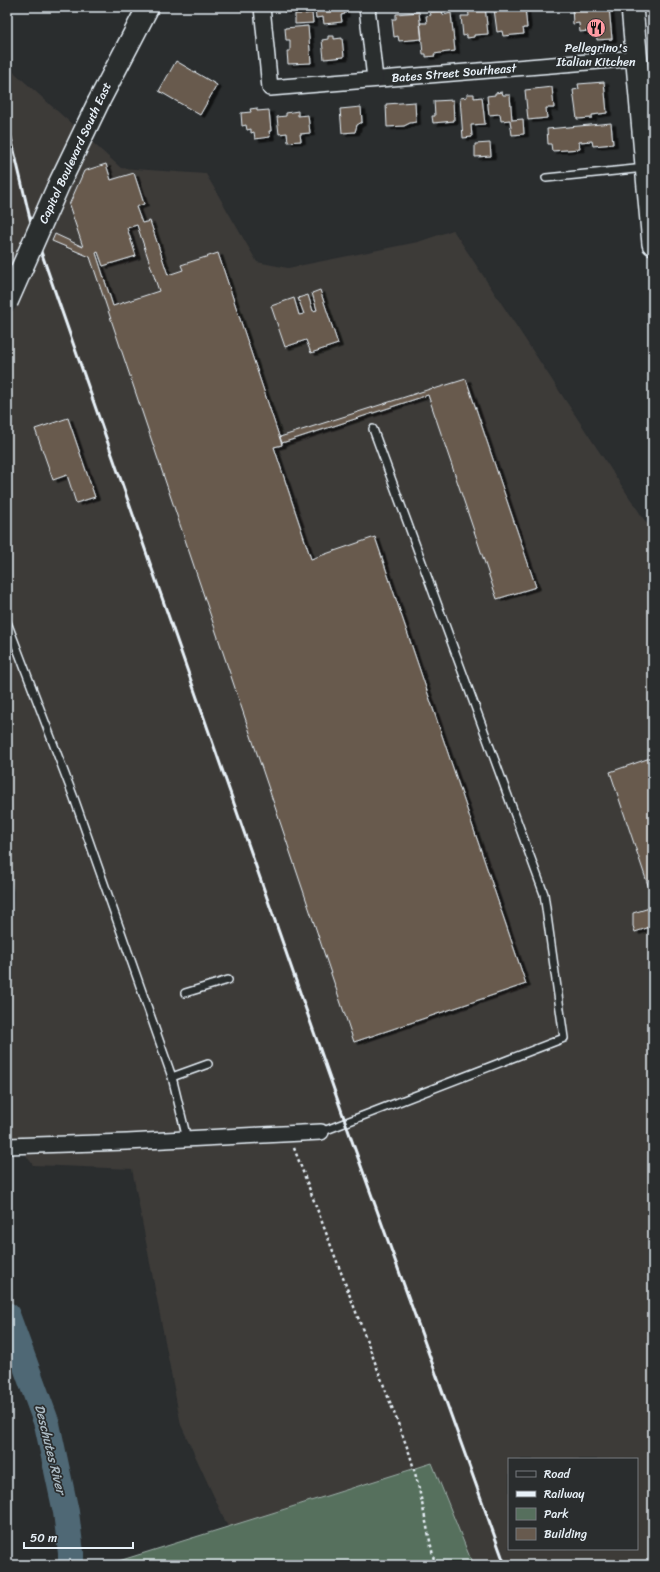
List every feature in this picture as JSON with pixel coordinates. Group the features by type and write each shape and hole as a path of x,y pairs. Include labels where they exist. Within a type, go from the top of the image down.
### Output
{"main road":[{"name":"Capitol Boulevard South East","path":"7,302 59,184 99,101 148,7"},
{"path":"632,7 647,168 651,192 653,244"}],"street":[{"name":"Bates Street Southeast","path":"262,7 270,88 637,58"},
{"path":"367,7 375,79"},
{"path":"8,1146 321,1132"}],"lane":[{"path":"546,178 647,168"},
{"path":"321,1132 564,1038 544,894 373,429"},
{"path":"7,622 74,798 172,1077 187,1139"},
{"path":"185,993 228,980"},
{"path":"172,1077 208,1064"}],"path":[{"path":"292,1145 410,1455 418,1484 435,1565"}],"shaded area":[{"path":"7,66 121,168 206,174 257,262 288,268 418,242 453,230 653,533 653,1565 473,1565 432,1463 228,1527 181,1425 132,1169 33,1165 7,1129 7,1059 14,892 7,864"}],"green space":[{"path":"432,1463 473,1565 106,1565"}],"building":[{"path":"281,7 307,7 305,14 312,13 313,23 295,24 295,14 301,14 301,11 284,12 284,8"},
{"path":"315,7 344,7 345,14 341,15 342,22 324,24 323,17 316,18"},
{"path":"468,7 485,7 488,34 474,35 474,37 467,38 467,35 463,36 461,16 469,16"},
{"path":"525,7 527,28 523,28 524,34 503,36 502,31 497,32 494,9"},
{"path":"572,7 609,7 612,39 597,40 596,30 580,32 579,23 573,24"},
{"path":"442,11 443,15 451,13 455,51 434,54 435,56 426,57 426,54 423,54 420,23 427,23 426,16 431,15 430,12"},
{"path":"419,12 422,39 399,41 398,36 394,37 392,19 396,19 396,14"},
{"path":"308,26 311,63 288,64 287,51 290,51 290,40 286,40 285,28"},
{"path":"328,36 334,36 334,39 342,38 344,57 324,59 322,40 328,39"},
{"path":"176,61 217,85 200,115 159,91"},
{"path":"604,82 607,113 592,115 592,118 577,119 573,90 579,89 578,84"},
{"path":"552,87 554,108 546,108 547,118 528,120 525,90"},
{"path":"502,92 503,95 510,95 512,120 523,119 524,134 512,135 510,120 501,121 500,114 489,115 487,96"},
{"path":"467,94 474,94 474,98 482,97 485,124 471,125 472,137 463,138 460,98 467,97"},
{"path":"453,100 454,121 433,123 432,116 435,116 434,101"},
{"path":"415,102 416,122 404,126 387,127 386,104"},
{"path":"361,107 362,122 357,125 355,132 342,133 340,109"},
{"path":"257,108 257,111 269,110 271,131 269,131 270,137 255,139 254,132 251,133 251,129 247,130 246,125 242,126 241,113 251,112 250,109"},
{"path":"298,111 298,116 308,115 310,133 300,134 301,141 288,142 287,133 279,134 277,117 286,116 286,113"},
{"path":"611,123 613,144 593,146 592,141 579,142 580,149 552,151 551,144 548,144 547,129"},
{"path":"490,143 491,156 475,157 475,144"},
{"path":"106,164 111,180 134,173 144,204 136,207 142,223 150,221 168,275 183,270 181,265 218,253 282,445 274,447 311,559 375,537 526,984 354,1042 90,257 52,241 55,234 83,247 69,205 84,171","holes":["137,225 159,291 113,306 96,253 98,252 103,266 136,256 127,228"]},
{"path":"320,290 338,344 311,353 306,340 285,347 271,306 294,298 299,315 304,314 298,298 308,295 313,311 317,310 312,293"},
{"path":"466,379 536,587 497,599 428,395 282,443 280,437 433,388 434,389"},
{"path":"68,418 95,497 76,503 67,475 53,480 35,429"},
{"path":"653,757 653,900 610,772"},
{"path":"653,907 653,926 635,932 633,926 633,913"}],"waterway":[{"name":"Deschutes River","path":"7,1315 47,1424 66,1512 71,1565"}],"railway":[{"path":"7,14 8,7"},
{"path":"7,107 8,125 31,223 352,1141 505,1565"}],"place":[{"name":"Pellegrino's Italian Kitchen","path":"596,28"}]}
